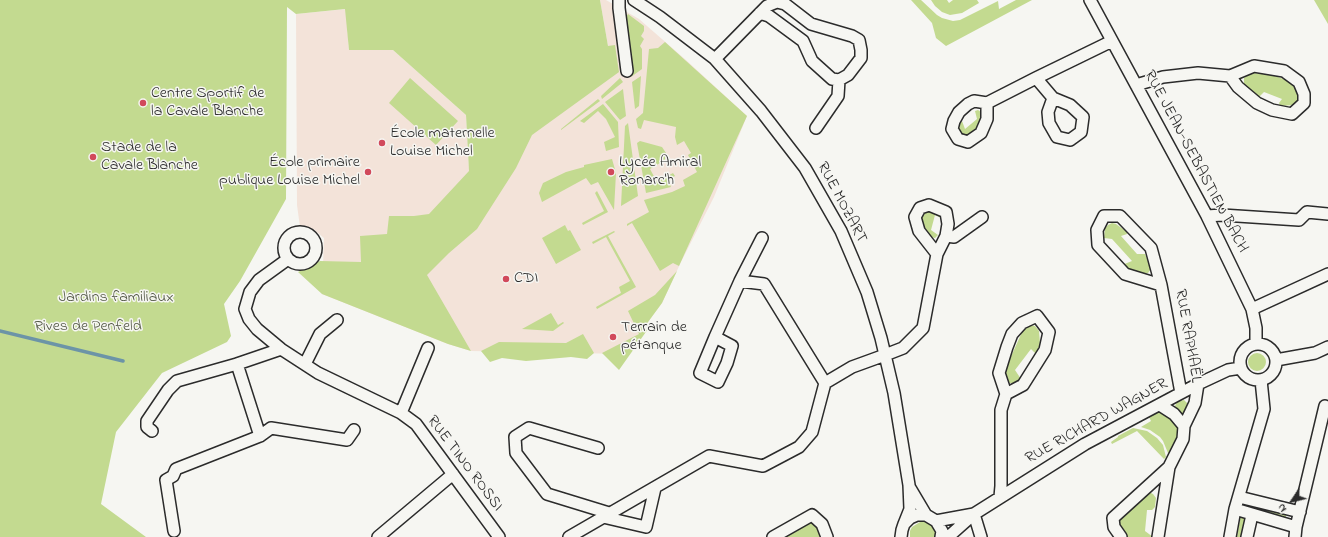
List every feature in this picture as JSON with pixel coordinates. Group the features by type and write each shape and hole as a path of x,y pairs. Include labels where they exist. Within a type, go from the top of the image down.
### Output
{"street":[{"path":"619,0 627,71"},
{"name":"RUE JEAN-SEBASTIEN BACH","path":"1090,0 1207,216 1252,309 1256,328 1256,344"},
{"name":"RUE MOZART","path":"638,1 715,59 761,111 805,168 841,231 864,285 881,338 894,394 909,485 910,510 904,524 901,537"},
{"path":"715,59 760,13 767,6 777,2 785,4 811,24 852,36 859,40 861,58 848,75 839,80 832,79 812,61 802,41 770,16 760,13"},
{"path":"987,103 1112,41"},
{"path":"1136,85 1163,77 1198,73 1230,76 1254,66 1284,71 1299,82 1304,94 1304,103 1292,114 1272,110 1257,103 1238,87 1230,76"},
{"path":"1036,78 1053,98"},
{"path":"816,128 838,96 839,80"},
{"path":"569,537 709,456 763,466 799,447 812,432 825,383 852,367 902,348 923,328 937,254 946,236 948,224 946,212 929,205 920,208 915,216 919,231 937,254"},
{"path":"1207,216 1222,215 1299,220 1307,212 1328,214"},
{"name":"RUE RAPHAËL","path":"1161,285 1125,274 1098,245 1097,230 1104,216 1120,216 1150,248 1161,285 1181,393"},
{"path":"946,236 954,237 982,217"},
{"path":"715,337 740,281 762,238"},
{"name":"RUE TINO ROSSI","path":"288,259 259,280 250,292 245,309 249,319 257,329 281,349 318,373 401,413 416,424 499,537"},
{"path":"1252,309 1328,274"},
{"path":"740,281 764,284 825,383"},
{"path":"1000,497 1001,410 1006,394 1000,373 1007,346 1012,334 1022,323 1037,316 1049,332 1045,350 1023,384 1006,394"},
{"path":"305,364 320,334 337,320"},
{"path":"1256,344 1267,346 1271,350 1276,360 1274,371 1266,378 1261,380 1248,377 1241,368 1240,361 1245,350 1256,344"},
{"path":"1276,360 1315,353 1328,347"},
{"path":"401,413 428,348"},
{"path":"152,431 147,427 147,421 150,415 168,390 177,381 237,364 281,349"},
{"path":"237,364 260,436"},
{"name":"RUE RICHARD WAGNER","path":"948,537 974,514 1085,444 1198,384 1228,370 1241,368"},
{"path":"1230,537 1235,509 1264,409 1261,380"},
{"path":"1158,537 1169,467 1183,439 1184,426 1195,403 1198,384"},
{"path":"1160,405 1174,414 1184,426"},
{"path":"1235,509 1252,514 1296,532 1325,406 1328,408"},
{"path":"174,531 166,480 173,476 176,469 260,436 271,428 347,440 354,430"},
{"path":"598,448 529,428 515,437 516,453 547,494 646,528 655,488"},
{"path":"1121,537 1114,527 1113,518 1169,467"},
{"path":"378,537 453,474"},
{"name":"RUE MOZART","path":"909,485 926,515"},
{"path":"1239,497 1300,512"},
{"path":"974,514 981,537"},
{"name":"RUE RICHARD WAGNER","path":"936,521 974,514"},
{"path":"1247,537 1252,514"},
{"path":"773,537 812,515 822,524 827,537"},
{"path":"904,524 910,518 918,515 926,515 936,521 942,531 941,537"}],"shaded area":[{"name":"Lycée Amiral Ronarc'h","path":"600,0 606,0 639,19 747,116 714,197 662,303 624,354 471,351 448,344 322,294 324,238 313,229 300,227 297,205 296,14 346,9 349,50 393,50 466,115 471,204 532,128 612,69"}],"green space":[{"path":"0,0 600,0 608,46 615,45 619,72 532,135 516,168 477,229 449,253 427,275 471,351 448,344 322,294 298,272 320,261 361,262 360,236 387,234 389,216 414,216 429,214 469,171 466,115 393,50 349,50 345,9 296,14 287,7 286,199 240,281 224,304 231,336 227,342 162,373 116,432 101,504 146,537 0,537"},
{"path":"911,0 921,0 937,15 953,21 960,20 998,1 999,9 1016,0 1032,0 946,46 936,38 932,23"},
{"path":"931,0 947,0 949,3 953,0 977,0 979,3 962,13 950,15 942,12"},
{"path":"1314,0 1328,0 1328,24"},
{"path":"628,14 644,26 644,31 641,36 644,39 640,46 642,49 642,69 631,77 626,17"},
{"path":"665,42 747,116 679,266 673,263 660,271 632,223 627,226 627,224 649,212 644,200 672,192 685,186 683,180 697,172 688,155 691,153 684,141 677,145 675,137 676,127 644,120 641,129 638,128 636,119 643,113 649,49 658,48"},
{"path":"1251,73 1270,74 1286,80 1299,91 1301,99 1294,105 1280,106 1279,103 1282,99 1264,92 1260,96 1256,97 1244,85 1244,78"},
{"path":"641,76 639,106 635,109 632,82"},
{"path":"410,78 458,121 436,145 389,103"},
{"path":"620,78 623,82 602,99 601,96"},
{"path":"623,89 626,116 620,120 605,102"},
{"path":"598,99 600,101 561,130 561,129"},
{"path":"603,104 618,122 619,147 606,151 604,142 615,137 606,119 598,111 584,123 580,121"},
{"path":"978,110 982,115 976,132 968,137 962,135 959,130 960,124 962,121 965,129 977,119 975,111"},
{"path":"628,123 638,196 621,206 625,126"},
{"path":"640,141 662,147 666,153 665,160 650,169 657,182 673,173 675,176 668,180 671,187 646,193 637,143"},
{"path":"612,159 616,173 614,210 598,182 591,185 586,178 542,202 539,193 543,183 566,172 584,167 584,165"},
{"path":"597,191 608,212 583,225 582,223 604,211 595,193"},
{"path":"935,211 939,213 943,219 935,215 931,230 938,235 935,238 931,237 920,220 926,212"},
{"path":"1112,223 1116,224 1127,232 1127,234 1121,236 1137,254 1145,254 1151,269 1148,273 1140,274 1122,265 1132,261 1112,239 1104,238 1105,228"},
{"path":"565,225 568,231 570,230 581,250 556,264 542,238"},
{"path":"614,231 615,232 608,236 636,287 597,309 596,307 621,293 619,287 630,281 606,237 593,244 592,242"},
{"path":"677,271 662,303 640,333 648,329 619,370 602,353 639,334 628,311 655,295"},
{"path":"551,313 558,325 563,322 564,323 553,331 522,329"},
{"path":"1029,325 1035,326 1039,331 1040,343 1037,355 1031,349 1015,370 1021,379 1016,383 1010,383 1003,374 1023,330"},
{"path":"583,334 594,353 587,359 571,357 526,361 502,358 490,362 481,351 499,342 566,343"},
{"path":"1253,353 1261,353 1266,358 1264,369 1261,371 1253,371 1248,366 1248,358"},
{"path":"1184,400 1188,404 1185,414 1183,414 1176,410 1175,406 1177,402"},
{"path":"1155,413 1164,413 1177,423 1178,436 1170,454 1168,453 1160,437 1150,430 1141,427 1151,421 1149,417"},
{"path":"1133,428 1147,431 1157,438 1163,445 1166,457 1164,459 1137,431 1112,444 1111,442 1118,436"},
{"path":"1149,492 1156,498 1155,507 1152,510 1147,510 1145,531 1153,537 1126,537 1119,524 1120,517"},
{"path":"1254,506 1286,513 1286,518 1254,510"},
{"path":"1241,514 1247,517 1242,537 1237,537"},
{"path":"808,522 817,524 824,537 782,537"},
{"path":"920,522 925,522 931,525 936,533 936,537 910,537 912,527"}],"waterway":[{"path":"0,331 123,361"}],"place":[{"name":"Centre Sportif de la Cavale Blanche","path":"143,103"},
{"name":"École maternelle Louise Michel","path":"382,143"},
{"name":"Stade de la Cavale Blanche","path":"93,157"},
{"name":"École primaire publique Louise Michel","path":"368,172"},
{"name":"Lycée Amiral Ronarc'h","path":"611,172"},
{"name":"CDI","path":"506,279"},
{"name":"Terrain de pétanque","path":"613,337"}],"park label":[{"name":"Jardins familiaux","path":"116,298"},
{"name":"Rives de Penfeld","path":"88,327"}]}
